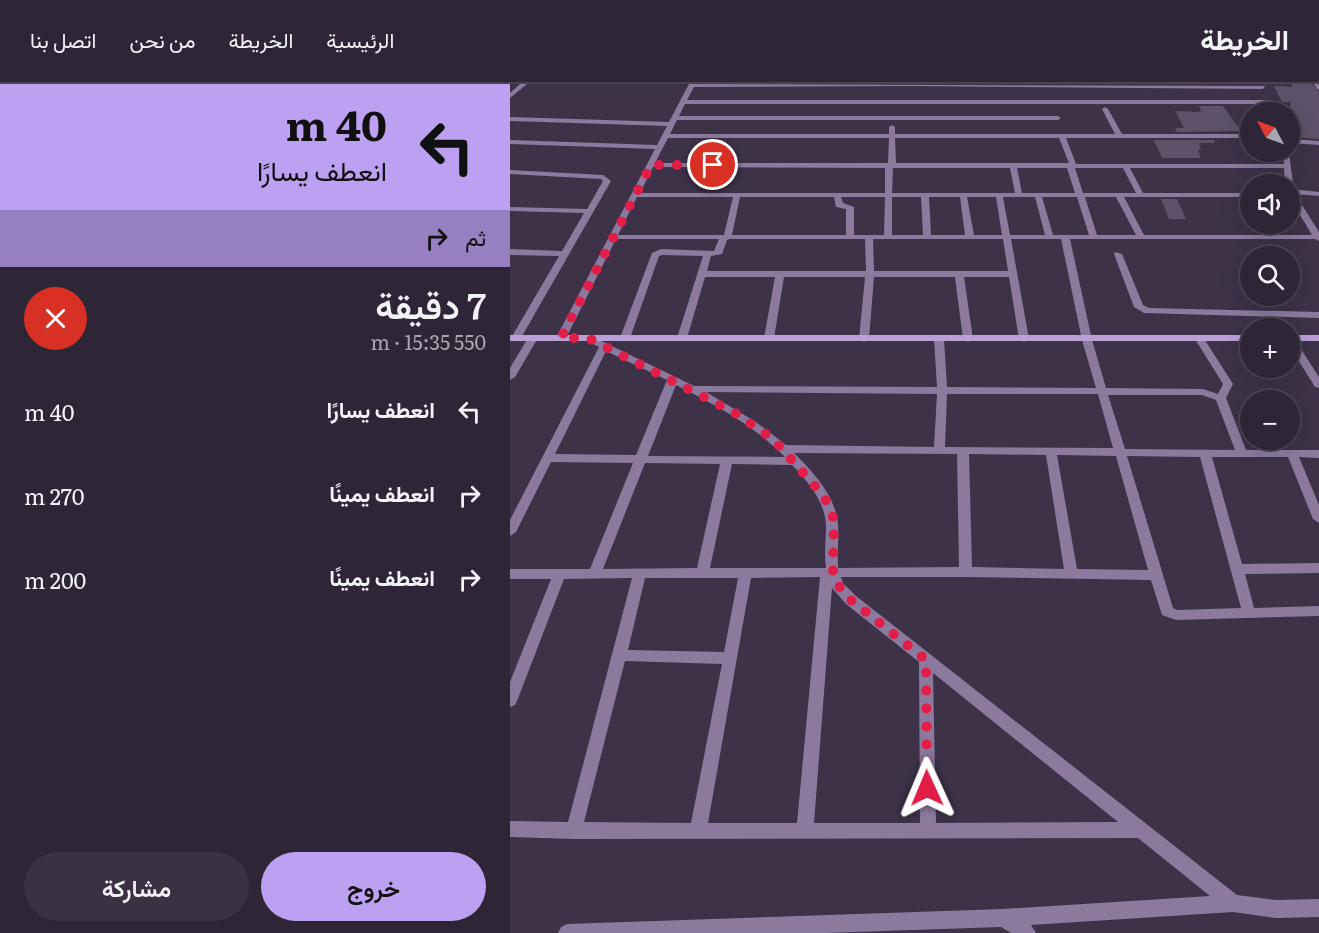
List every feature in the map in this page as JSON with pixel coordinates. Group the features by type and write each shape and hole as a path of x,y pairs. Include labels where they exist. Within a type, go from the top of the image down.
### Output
{"street":[{"path":"510,96 524,84"},
{"path":"1045,84 1064,135 1079,195 1094,237"},
{"path":"1317,84 1319,88"},
{"path":"561,338 692,85 1262,85 1272,102"},
{"path":"888,238 887,195 896,102 895,85"},
{"path":"964,85 968,102"},
{"path":"1139,85 1150,100"},
{"path":"683,102 1150,100 1272,102"},
{"path":"1105,109 1119,135"},
{"path":"510,119 672,121 783,118 1058,118"},
{"path":"779,136 783,118"},
{"path":"665,136 1240,136"},
{"path":"510,142 660,147"},
{"path":"1300,142 1319,144"},
{"path":"1287,162 1288,174"},
{"path":"651,165 1288,166"},
{"path":"1013,165 1019,195"},
{"path":"1125,165 1140,194"},
{"path":"510,172 606,179 607,181 513,338"},
{"path":"1300,193 1319,194"},
{"path":"1118,194 1140,237"},
{"path":"636,195 1240,195"},
{"path":"625,338 655,255 661,252 708,254 719,252 726,238 737,195"},
{"path":"837,195 838,203 850,207 850,238"},
{"path":"925,195 927,238"},
{"path":"963,195 970,238"},
{"path":"999,195 1024,339"},
{"path":"1038,195 1050,237"},
{"path":"1300,208 1318,236"},
{"path":"510,209 590,211"},
{"path":"615,237 1318,236"},
{"path":"1065,237 1087,339 1104,390 1167,611 1171,614 1319,611"},
{"path":"864,339 870,274 869,238"},
{"path":"510,252 565,254"},
{"path":"682,338 708,254"},
{"path":"1118,254 1139,307 1147,311 1319,315"},
{"path":"702,274 1014,274"},
{"path":"769,338 780,274"},
{"path":"959,274 968,339"},
{"path":"513,338 1240,338"},
{"path":"510,377 533,338"},
{"path":"588,338 758,427 795,461 822,494 830,508 834,520 830,573 805,831"},
{"path":"1300,339 1319,338"},
{"path":"939,339 942,392 939,451"},
{"path":"1200,339 1228,384 1221,398 1242,454"},
{"path":"510,532 604,346"},
{"path":"1300,355 1319,385"},
{"path":"594,574 672,381"},
{"path":"688,389 942,392 1104,390 1203,392 1221,398"},
{"path":"783,449 1319,454"},
{"path":"963,451 966,572"},
{"path":"1051,452 1071,574"},
{"path":"1205,453 1249,612"},
{"path":"1292,454 1319,519"},
{"path":"547,458 795,461"},
{"path":"702,574 727,460"},
{"path":"1238,569 1319,568"},
{"path":"510,574 966,572 1157,575"},
{"path":"830,573 851,600 1233,903"},
{"path":"510,701 558,574"},
{"path":"574,831 640,574"},
{"path":"698,831 745,574"},
{"path":"619,655 730,658"},
{"path":"926,660 928,831"},
{"path":"510,830 1140,830"},
{"path":"567,933 1003,918 1233,903 1276,909 1319,908"},
{"path":"1003,918 1026,933"}],"building":[{"path":"1292,84 1312,84 1319,92 1319,139 1300,138 1300,102 1282,102 1274,86 1292,87"},
{"path":"1199,106 1223,106 1240,131 1177,132 1175,128 1184,128 1175,111 1201,112"},
{"path":"1154,140 1214,140 1215,143 1199,143 1201,150 1198,150 1201,158 1162,158"},
{"path":"1161,199 1177,199 1186,219 1169,219"}],"route":[{"path":"713,165 651,165 561,338 588,338 735,413 773,439 822,494 834,520 833,573 838,585 851,600 926,660 927,788"}]}
